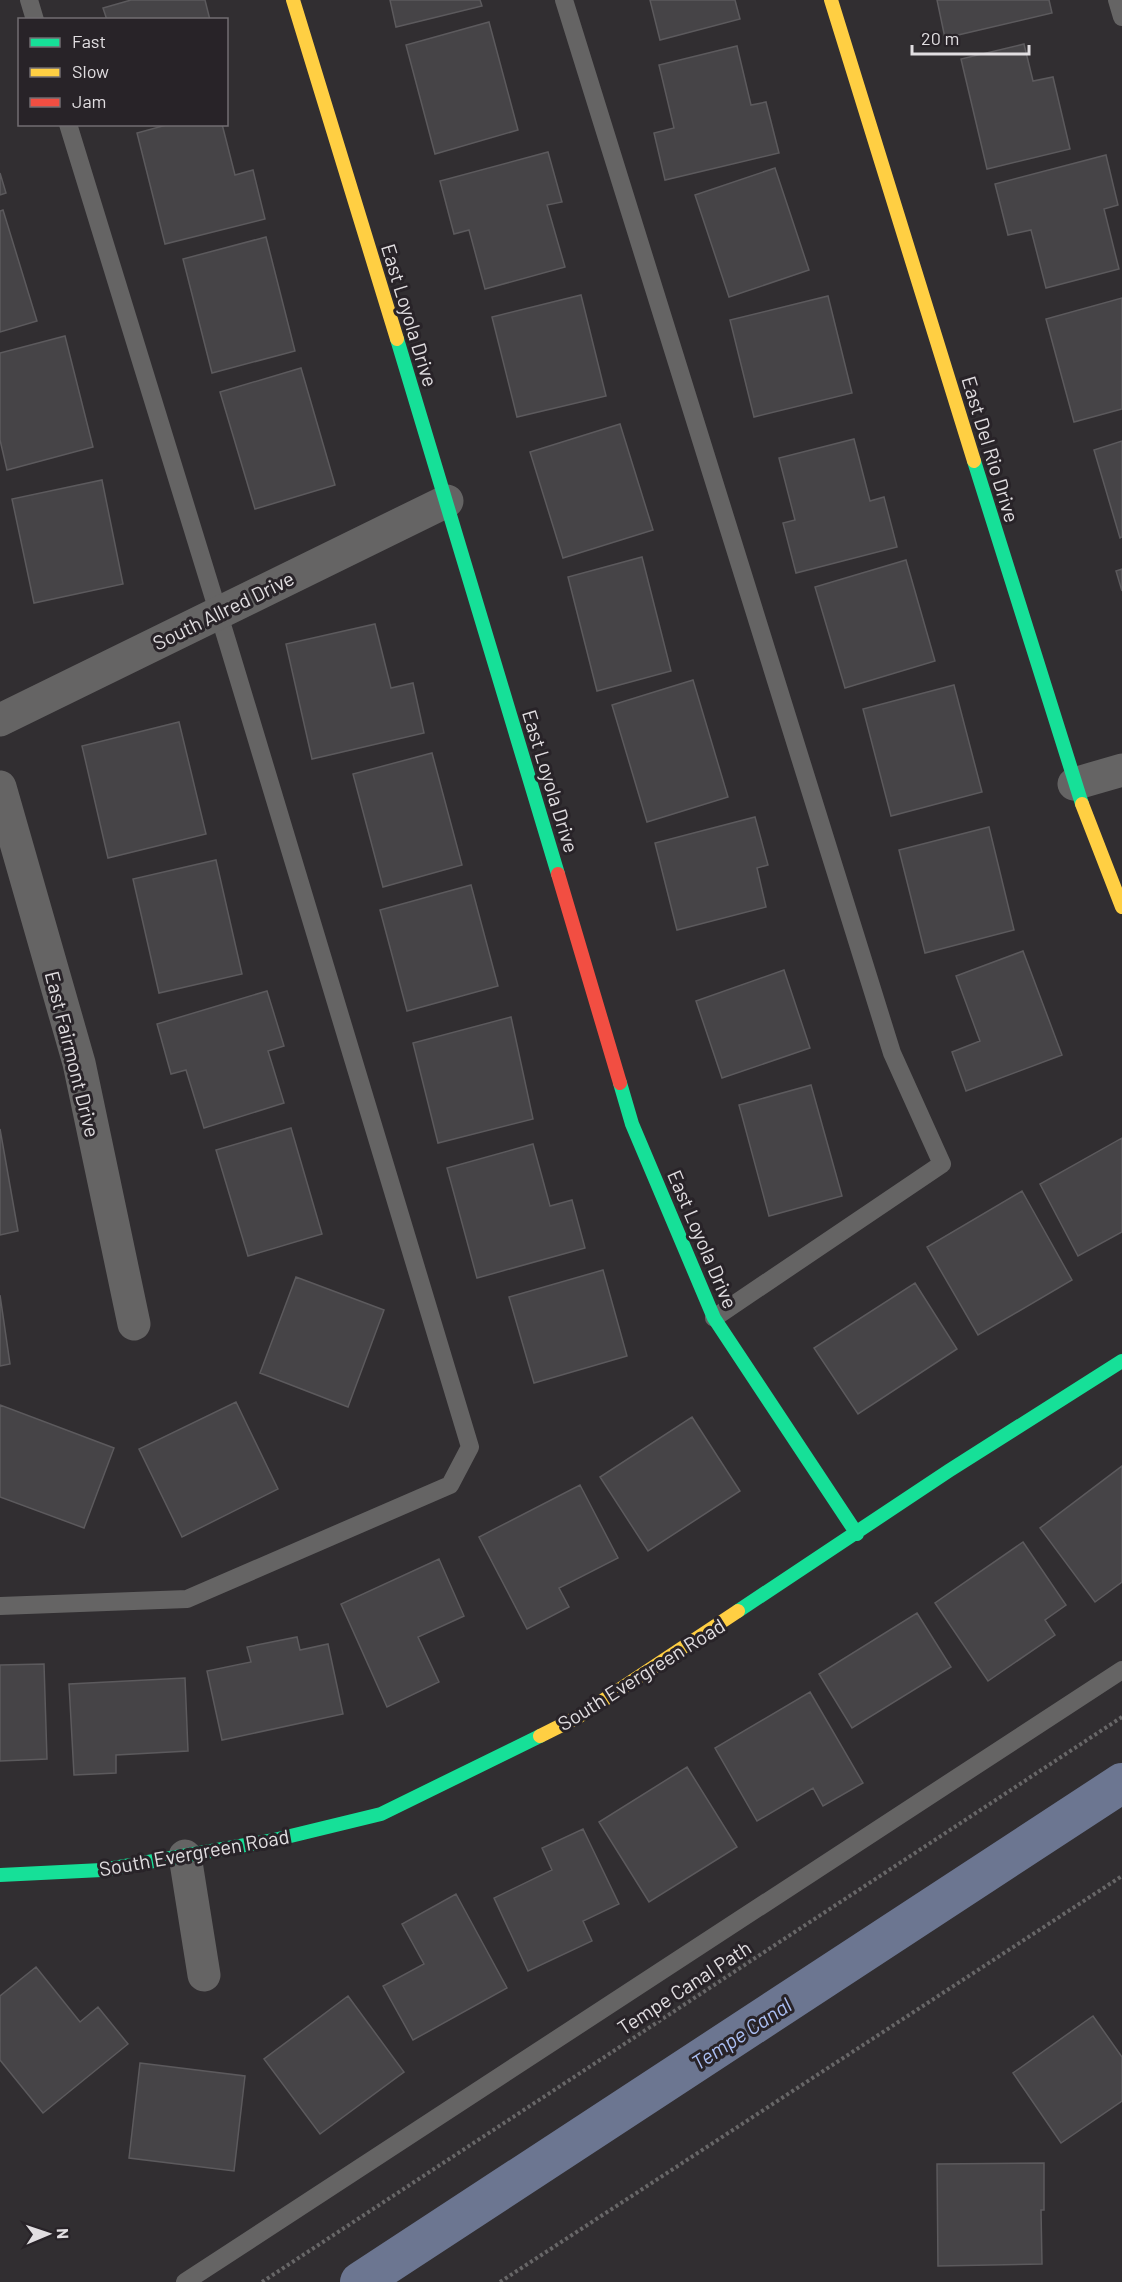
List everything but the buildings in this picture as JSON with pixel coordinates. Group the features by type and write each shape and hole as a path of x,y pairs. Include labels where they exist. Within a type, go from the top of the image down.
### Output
{"street":[{"name":"East Loyola Drive","path":"293,0 447,501 632,1124 714,1318 857,1534"},
{"name":"East Del Rio Drive","path":"831,0 1074,784 1122,907"},
{"name":"South Allred Drive","path":"0,720 447,501"},
{"path":"1074,784 1122,770"},
{"name":"East Fairmont Drive","path":"0,787 79,1063 134,1324"},
{"name":"South Evergreen Road","path":"0,1875 102,1870 274,1840 381,1814 578,1717 951,1470 1122,1361"},
{"path":"185,1856 204,1975"}],"lane":[{"path":"29,0 34,18"},
{"path":"564,0 892,1053 942,1164 714,1318"},
{"path":"1117,0 1122,17"},
{"path":"0,1606 187,1599 450,1485 470,1447 219,613 69,126"},
{"path":"185,2282 1122,1670"}],"path":[{"name":"Tempe Canal Path","path":"262,2282 1122,1717"},
{"path":"500,2282 1122,1876"}],"waterway":[{"name":"Tempe Canal","path":"360,2282 1122,1783"}],"traffic: fast":[{"path":"397,339 558,874"},
{"path":"974,461 1082,804"},
{"path":"620,1083 632,1124 714,1318 857,1534"},
{"path":"738,1611 950,1470 1122,1361"},
{"path":"0,1875 102,1870 274,1840 381,1814 540,1736"}],"traffic: slow":[{"path":"293,0 397,339"},
{"path":"831,0 974,461"},
{"path":"1082,804 1122,907"},
{"path":"540,1736 578,1717 738,1611"}],"traffic: jam":[{"path":"558,874 620,1083"}]}
